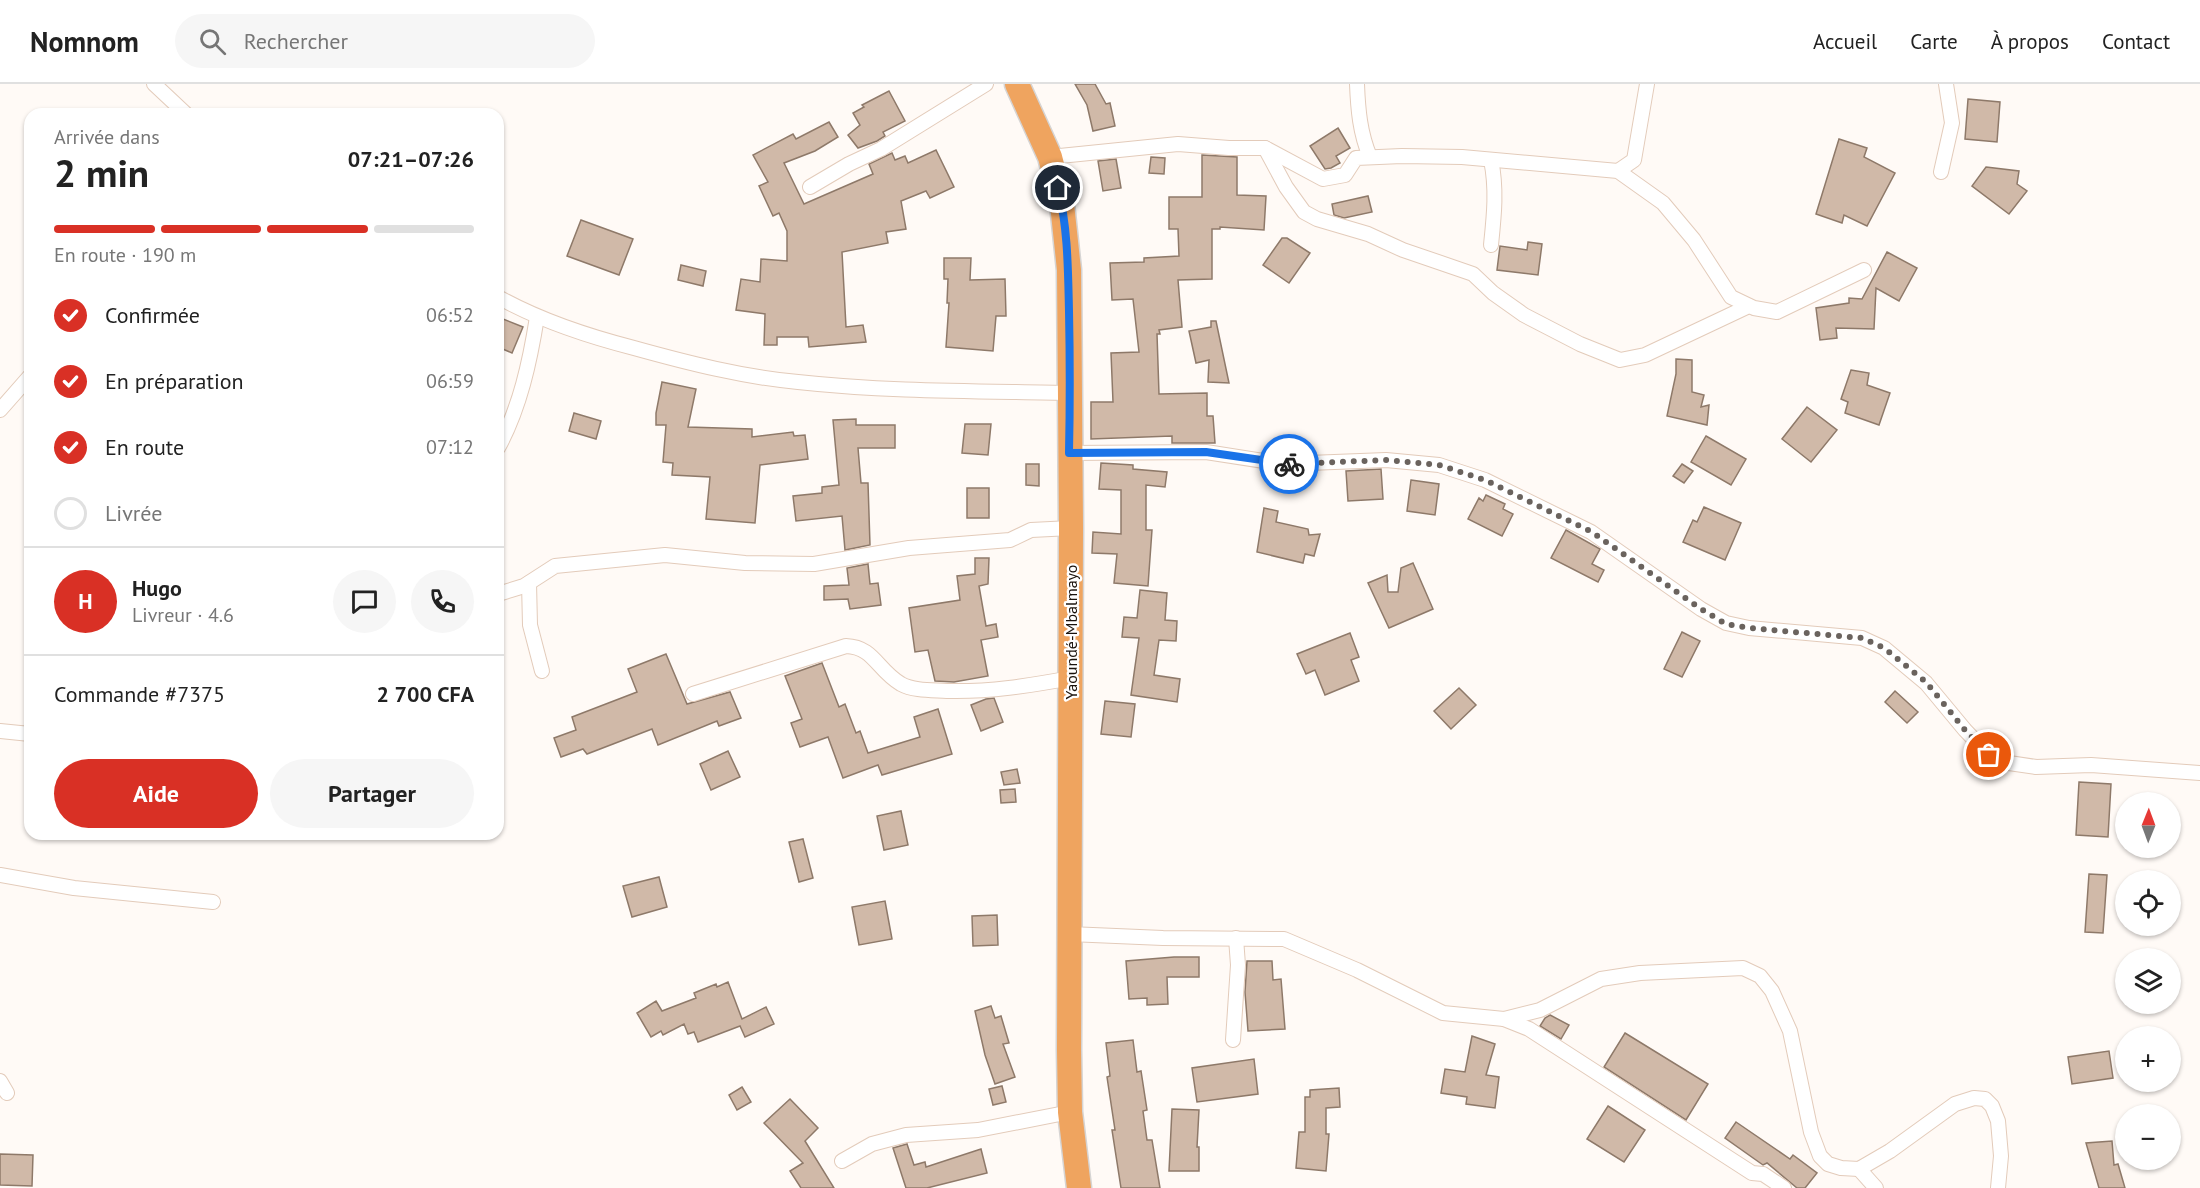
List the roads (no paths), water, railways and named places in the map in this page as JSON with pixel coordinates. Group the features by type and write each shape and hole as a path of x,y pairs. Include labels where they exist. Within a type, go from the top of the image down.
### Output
{"highway":[{"name":"Yaoundé-Mbalmayo","path":"1017,84 1050,157 1062,204 1069,270 1071,393 1069,453 1071,528 1070,1112 1079,1188"}],"street":[{"path":"154,84 180,108"},
{"path":"810,188 849,164 881,149 986,84"},
{"path":"1357,84 1358,115 1362,138 1370,157"},
{"path":"1618,171 1634,160 1647,84"},
{"path":"1941,172 1952,123 1946,84"},
{"path":"1050,157 1178,144 1266,148 1323,179 1345,175 1356,158 1402,156 1491,160 1618,171 1663,203 1694,240 1731,297 1749,306 1777,312 1864,270"},
{"path":"1266,148 1286,188 1304,212 1317,219 1368,234 1473,274 1493,293 1524,315 1580,344 1620,360 1645,355 1749,306"},
{"path":"1491,160 1495,176 1495,211 1491,245"},
{"path":"504,300 537,317 585,335 697,366 796,382 895,390 1071,393"},
{"path":"504,437 509,428 530,360 537,317"},
{"path":"0,410 24,383"},
{"path":"1069,453 1206,452 1283,464 1386,460 1439,465 1485,480 1592,532 1726,624 1862,638 1884,648 1926,682 1965,730 1989,755 2009,763 2036,767 2091,765 2200,773"},
{"path":"504,592 529,583 555,566 664,555 745,563 814,564 909,548 1010,540 1031,530 1071,528"},
{"path":"529,583 530,625 542,671"},
{"path":"693,694 846,646 858,646 866,650 884,671 903,685 926,690 977,691 1016,688 1071,678"},
{"path":"0,731 24,733"},
{"path":"0,875 74,888 213,902"},
{"path":"1069,934 1284,939 1358,970 1443,1013 1504,1019 1529,1029 1752,1173 1763,1174 1784,1188"},
{"path":"1233,1040 1238,965 1236,938"},
{"path":"1504,1019 1540,1010 1601,979 1640,973 1743,968 1760,976 1772,991 1790,1031 1811,1132 1820,1156 1828,1164 1841,1168 1859,1169 1890,1151 1955,1104 1974,1098 1985,1099 1992,1106 1998,1121 2001,1156 1998,1188"},
{"path":"842,1161 872,1144 906,1135 978,1130 1070,1112"},
{"path":"1859,1169 1876,1188"}]}
